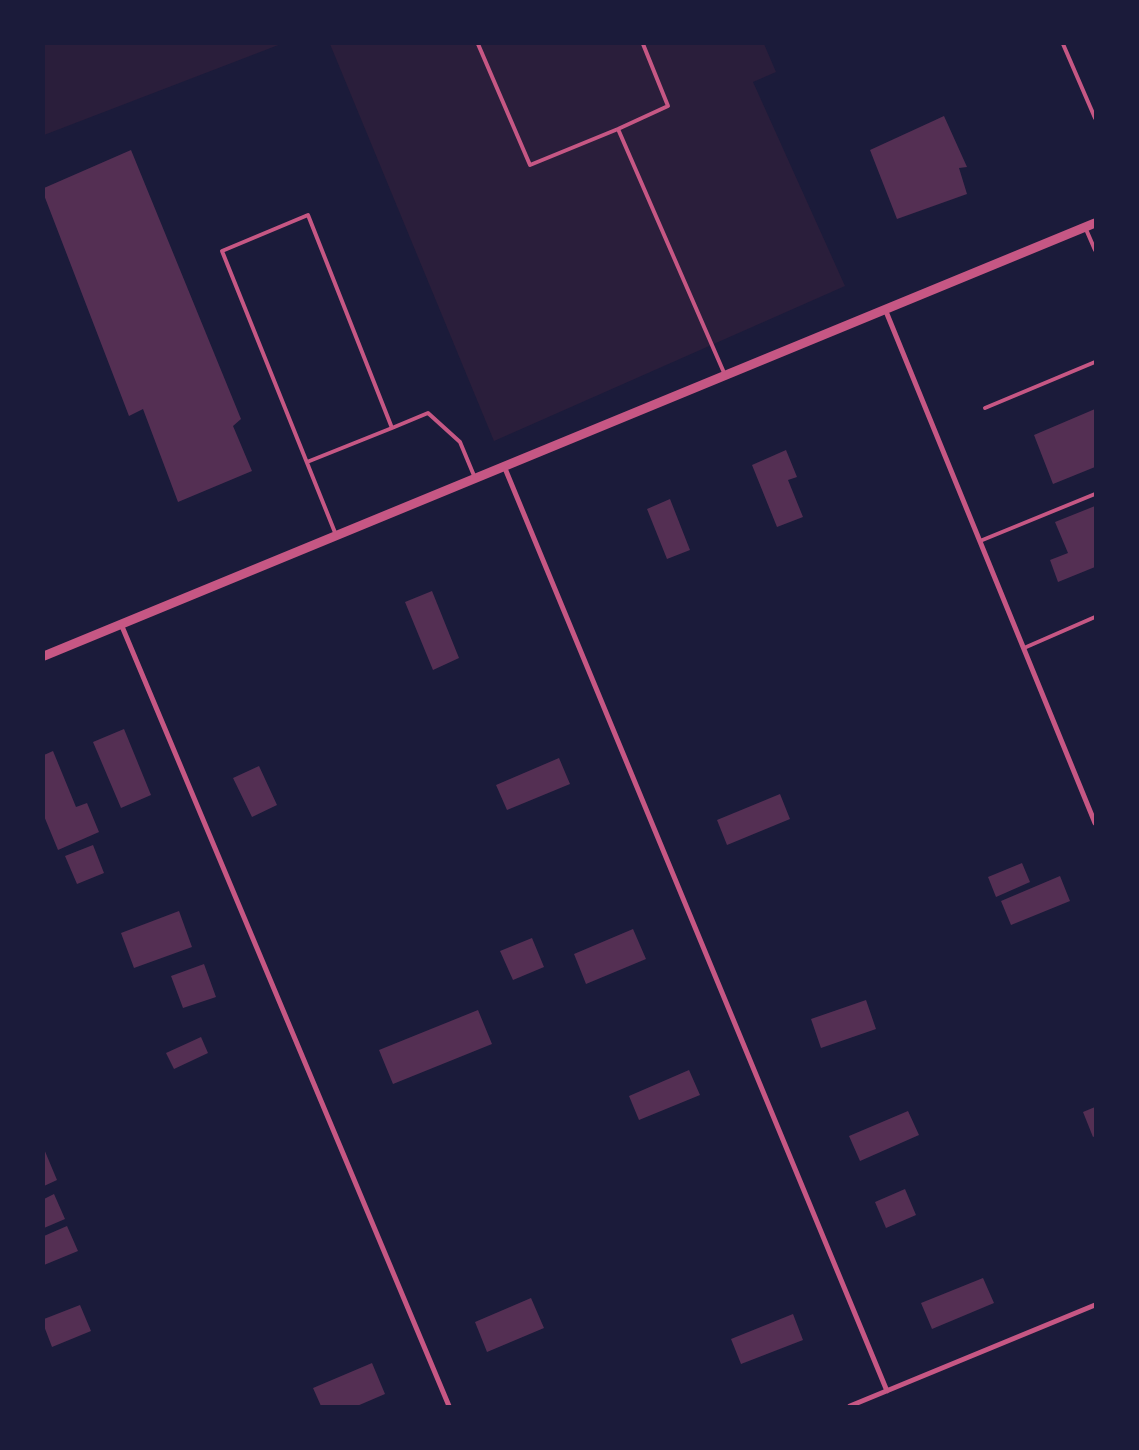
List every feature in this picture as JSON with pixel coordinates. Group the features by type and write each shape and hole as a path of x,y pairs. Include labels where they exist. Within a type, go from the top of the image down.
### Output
{"street":[{"path":"44,656 1095,223"},
{"path":"885,309 1095,823"},
{"path":"504,466 888,1391"},
{"path":"121,624 449,1406"},
{"path":"850,1406 1095,1305"}],"lane":[{"path":"478,44 530,164 618,129 668,106 643,44"},
{"path":"1063,44 1095,118"},
{"path":"618,129 725,375"},
{"path":"336,536 222,251 308,215 392,428"},
{"path":"1085,227 1095,250"},
{"path":"985,408 1095,362"},
{"path":"307,462 428,414 460,442 475,478"},
{"path":"980,541 1095,494"},
{"path":"1024,648 1095,618"}],"shaded area":[{"path":"44,44 281,44 44,135"},
{"path":"330,44 764,44 776,72 753,82 845,286 494,441"}],"building":[{"path":"944,116 967,167 959,168 967,194 897,219 870,150"},
{"path":"131,150 241,419 233,426 252,471 178,502 143,409 129,416 44,195 44,188"},
{"path":"1095,409 1095,467 1053,484 1034,435"},
{"path":"786,450 797,477 788,480 803,517 777,527 752,465"},
{"path":"670,499 690,550 667,559 647,509"},
{"path":"1095,506 1095,567 1058,582 1050,560 1068,553 1055,522"},
{"path":"432,591 459,658 433,670 405,602"},
{"path":"124,729 151,795 121,808 93,742"},
{"path":"53,751 76,807 87,803 99,832 58,850 44,816 44,755"},
{"path":"559,758 570,784 507,810 496,785"},
{"path":"259,766 277,805 252,817 233,778"},
{"path":"780,794 790,819 727,845 717,820"},
{"path":"93,845 104,873 77,884 65,856"},
{"path":"1022,863 1030,882 996,897 988,877"},
{"path":"1060,876 1070,901 1011,925 1001,901"},
{"path":"179,911 192,947 134,968 121,933"},
{"path":"633,929 646,959 586,984 574,954"},
{"path":"532,938 544,967 513,980 500,951"},
{"path":"204,964 216,997 183,1008 171,976"},
{"path":"866,1000 876,1029 821,1048 811,1019"},
{"path":"478,1010 492,1044 393,1084 379,1050"},
{"path":"201,1037 208,1053 174,1069 166,1053"},
{"path":"689,1070 700,1095 639,1120 629,1096"},
{"path":"1095,1107 1095,1136 1093,1137 1083,1112"},
{"path":"908,1111 919,1135 860,1161 849,1136"},
{"path":"44,1149 57,1180 44,1186"},
{"path":"905,1189 916,1215 886,1228 875,1202"},
{"path":"54,1194 65,1219 44,1228 44,1199"},
{"path":"67,1226 78,1251 44,1265 44,1236"},
{"path":"983,1278 994,1303 932,1329 921,1303"},
{"path":"531,1298 544,1328 487,1352 475,1322"},
{"path":"80,1305 91,1331 52,1347 44,1326 44,1319"},
{"path":"793,1314 803,1340 741,1364 731,1339"},
{"path":"372,1363 385,1394 357,1406 321,1406 313,1388"}]}
